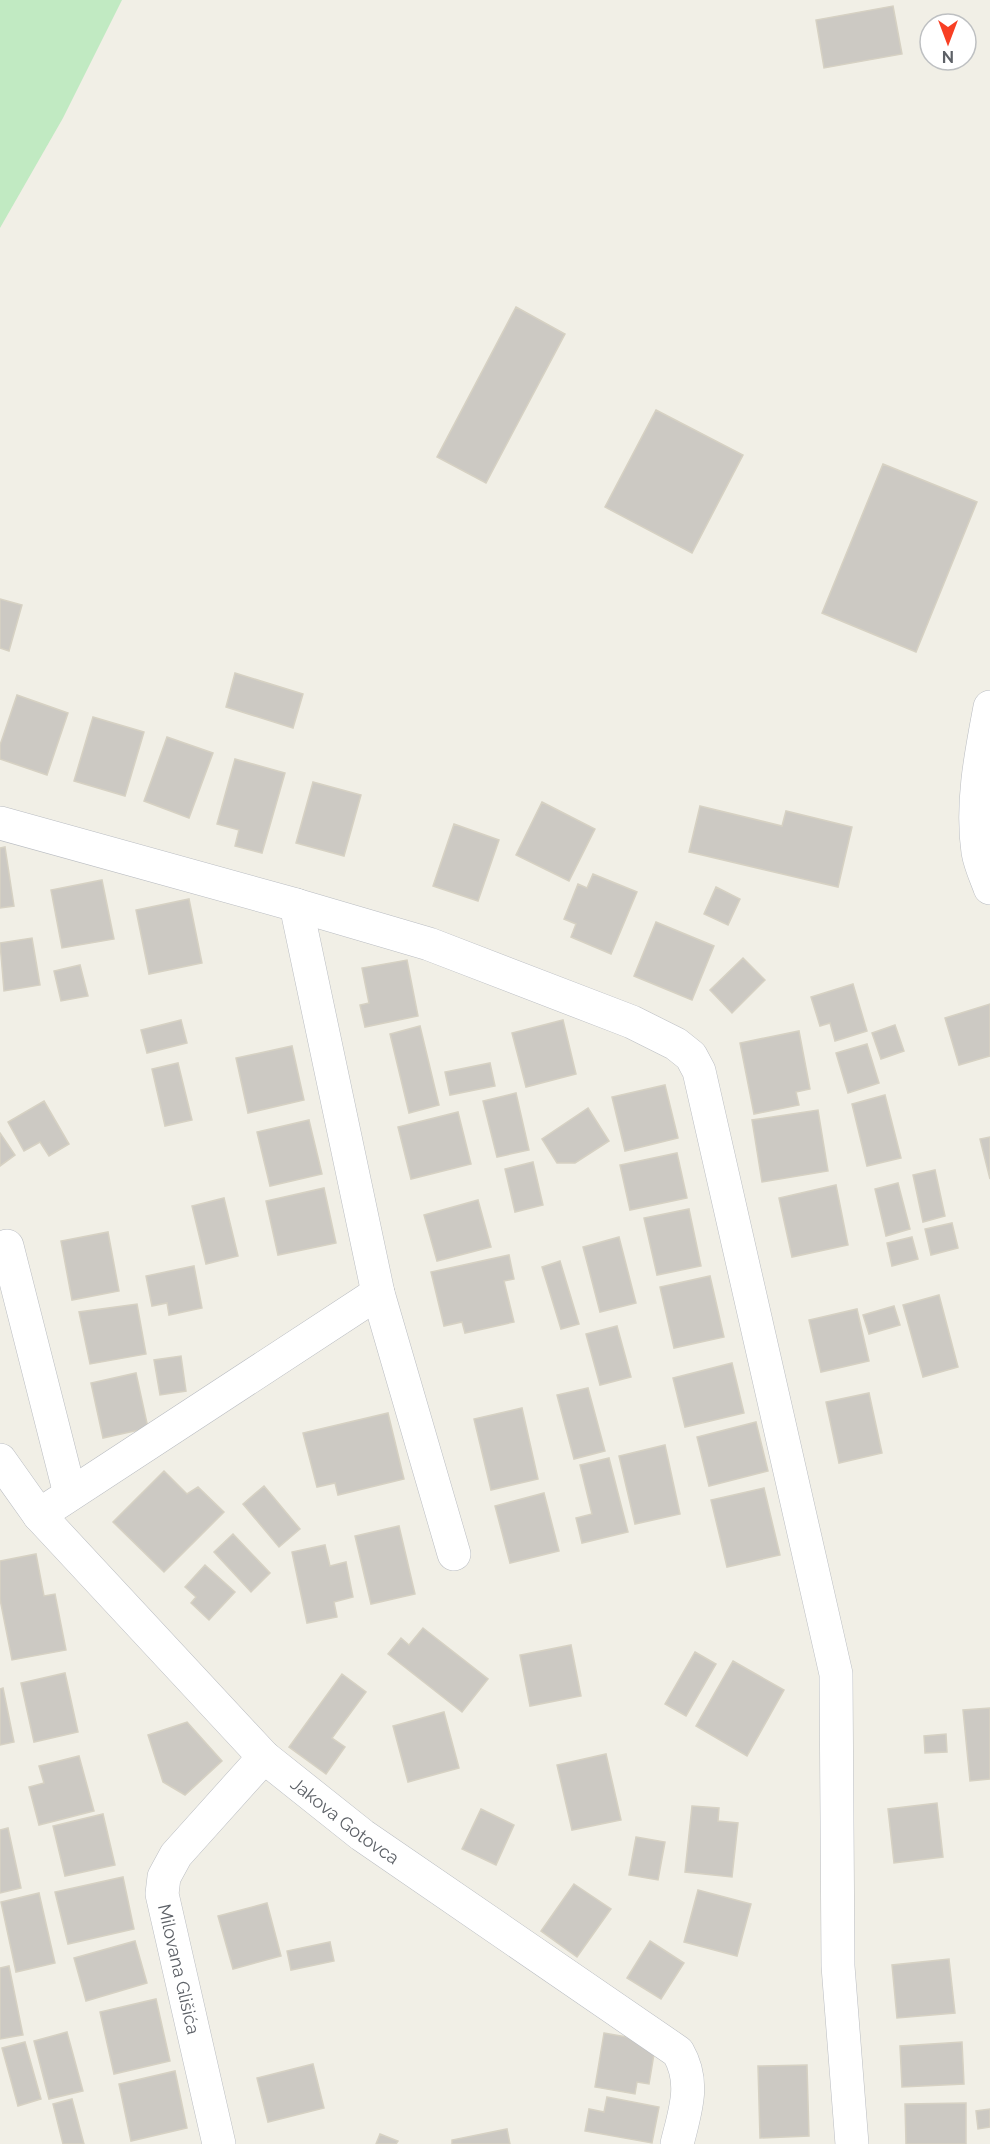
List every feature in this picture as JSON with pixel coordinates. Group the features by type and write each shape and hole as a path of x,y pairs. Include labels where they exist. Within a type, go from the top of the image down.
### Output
{"street":[{"path":"990,707 978,853 990,888"},
{"path":"0,824 429,944 632,1022 676,1044 691,1056 699,1071 836,1674 838,1966 852,2144"},
{"path":"296,905 378,1293 454,1554"},
{"path":"7,1246 70,1494"},
{"path":"39,1515 378,1293"},
{"name":"Jakova Gotovca","path":"0,1460 39,1515 264,1757 362,1835 678,2052 685,2063 690,2086 677,2144"},
{"name":"Milovana Glišića","path":"219,2144 162,1894 164,1876 176,1855 264,1757"}],"green space":[{"path":"0,0 122,0 63,118 0,228"}],"building":[{"path":"893,6 902,54 824,68 816,20"},
{"path":"516,307 565,334 486,483 437,457"},
{"path":"656,410 743,455 692,553 605,507"},
{"path":"883,464 977,502 916,652 822,613"},
{"path":"0,599 22,605 9,651 0,648"},
{"path":"235,673 303,694 293,728 226,707"},
{"path":"17,695 68,713 47,775 0,759 0,745"},
{"path":"93,717 144,732 125,796 74,781"},
{"path":"167,737 213,753 189,818 144,801"},
{"path":"235,759 285,773 262,853 235,846 239,830 217,824"},
{"path":"313,782 361,795 344,856 296,843"},
{"path":"542,802 595,829 569,881 516,855"},
{"path":"700,806 782,826 786,811 852,827 838,887 689,852"},
{"path":"454,824 499,840 478,901 433,886"},
{"path":"5,847 14,906 0,908 0,848"},
{"path":"593,874 637,892 611,954 571,937 576,924 564,919 578,884 587,888"},
{"path":"102,880 114,939 62,948 51,890"},
{"path":"716,887 740,899 728,925 704,914"},
{"path":"189,899 202,963 149,974 136,910"},
{"path":"656,922 714,946 692,1000 634,976"},
{"path":"32,938 40,985 4,991 0,943"},
{"path":"743,958 765,980 732,1013 710,990"},
{"path":"407,960 418,1016 365,1027 360,1005 369,1003 362,968"},
{"path":"80,965 88,996 61,1001 54,971"},
{"path":"853,984 867,1031 835,1041 830,1023 820,1026 811,997"},
{"path":"990,1004 990,1056 959,1065 945,1018"},
{"path":"181,1020 187,1043 147,1053 141,1030"},
{"path":"563,1020 576,1074 526,1087 512,1033"},
{"path":"895,1025 904,1051 881,1059 872,1033"},
{"path":"420,1026 439,1105 409,1113 390,1034"},
{"path":"799,1031 810,1089 796,1092 799,1105 754,1114 740,1043"},
{"path":"867,1044 879,1083 848,1093 836,1053"},
{"path":"292,1046 304,1100 248,1113 236,1058"},
{"path":"178,1063 192,1120 165,1126 152,1069"},
{"path":"490,1063 495,1086 450,1095 445,1072"},
{"path":"665,1085 678,1138 625,1151 612,1097"},
{"path":"516,1093 529,1150 497,1157 483,1101"},
{"path":"885,1095 901,1158 867,1166 852,1104"},
{"path":"44,1101 69,1144 49,1156 40,1142 24,1151 8,1122"},
{"path":"588,1108 609,1141 575,1163 557,1163 542,1139"},
{"path":"818,1110 828,1171 762,1182 752,1120"},
{"path":"458,1112 471,1164 411,1179 398,1127"},
{"path":"309,1120 322,1174 270,1186 257,1132"},
{"path":"0,1133 15,1155 0,1166"},
{"path":"990,1137 990,1179 980,1139"},
{"path":"677,1153 687,1198 630,1210 620,1165"},
{"path":"533,1162 543,1205 515,1212 505,1169"},
{"path":"935,1170 945,1216 923,1222 913,1175"},
{"path":"898,1183 910,1229 886,1236 875,1189"},
{"path":"836,1185 848,1245 792,1257 779,1198"},
{"path":"324,1188 336,1243 278,1255 266,1201"},
{"path":"224,1198 238,1256 206,1264 192,1206"},
{"path":"478,1200 491,1247 437,1261 424,1215"},
{"path":"689,1209 701,1266 657,1275 644,1218"},
{"path":"952,1223 958,1248 931,1255 925,1229"},
{"path":"108,1232 119,1291 72,1300 61,1241"},
{"path":"619,1237 636,1303 600,1312 583,1247"},
{"path":"912,1237 918,1259 892,1266 887,1243"},
{"path":"509,1255 514,1279 504,1281 514,1322 465,1333 462,1322 444,1326 431,1272"},
{"path":"560,1261 579,1324 561,1329 542,1267"},
{"path":"194,1266 202,1308 169,1315 167,1303 152,1306 146,1276"},
{"path":"710,1276 724,1337 674,1348 660,1287"},
{"path":"939,1295 958,1367 923,1377 903,1305"},
{"path":"137,1304 146,1354 90,1364 79,1312"},
{"path":"894,1306 900,1325 869,1334 863,1315"},
{"path":"857,1309 869,1361 821,1372 809,1320"},
{"path":"617,1326 631,1377 600,1385 586,1334"},
{"path":"181,1356 186,1391 160,1395 154,1360"},
{"path":"732,1363 744,1413 685,1427 673,1378"},
{"path":"136,1373 148,1428 103,1438 91,1383"},
{"path":"588,1388 605,1451 574,1459 557,1395"},
{"path":"869,1393 882,1453 839,1463 826,1402"},
{"path":"522,1408 538,1479 491,1490 474,1419"},
{"path":"388,1413 404,1479 338,1495 335,1483 317,1487 303,1433"},
{"path":"756,1422 768,1471 709,1486 697,1437"},
{"path":"665,1445 680,1514 635,1524 619,1456"},
{"path":"609,1458 628,1532 582,1543 576,1518 592,1514 580,1465"},
{"path":"164,1471 187,1494 198,1487 224,1512 164,1572 113,1522"},
{"path":"264,1486 300,1529 279,1547 243,1504"},
{"path":"764,1488 780,1555 727,1567 711,1500"},
{"path":"544,1493 559,1551 510,1563 495,1506"},
{"path":"399,1526 415,1594 371,1604 355,1536"},
{"path":"233,1534 270,1573 251,1592 214,1552"},
{"path":"325,1545 330,1566 346,1562 353,1597 334,1602 337,1617 307,1623 292,1552"},
{"path":"36,1554 44,1596 55,1594 66,1650 12,1660 0,1599 0,1561"},
{"path":"205,1565 235,1592 209,1620 191,1603 196,1597 185,1587"},
{"path":"423,1628 488,1679 462,1712 388,1654 401,1638 409,1645"},
{"path":"571,1645 581,1696 530,1706 520,1655"},
{"path":"695,1652 716,1664 686,1716 665,1704"},
{"path":"733,1661 784,1690 747,1756 696,1726"},
{"path":"65,1673 78,1732 34,1742 21,1683"},
{"path":"342,1674 366,1692 332,1738 345,1747 326,1774 289,1747"},
{"path":"3,1688 14,1742 0,1745 0,1689"},
{"path":"990,1708 990,1779 970,1781 963,1710"},
{"path":"444,1712 459,1768 408,1782 393,1726"},
{"path":"187,1722 222,1761 185,1795 163,1782 148,1735"},
{"path":"946,1734 947,1752 925,1753 924,1736"},
{"path":"606,1754 621,1820 572,1830 557,1765"},
{"path":"79,1756 94,1811 39,1825 29,1787 44,1783 39,1766"},
{"path":"937,1803 943,1857 894,1863 888,1809"},
{"path":"692,1806 719,1808 718,1821 738,1823 732,1877 685,1872"},
{"path":"481,1809 514,1825 496,1865 462,1849"},
{"path":"103,1814 115,1865 65,1876 53,1826"},
{"path":"8,1828 21,1888 0,1893 0,1830"},
{"path":"636,1837 665,1842 658,1880 629,1875"},
{"path":"123,1877 134,1929 68,1944 55,1892"},
{"path":"574,1884 611,1909 577,1957 541,1931"},
{"path":"698,1890 751,1904 737,1956 684,1942"},
{"path":"39,1893 55,1963 16,1972 1,1902"},
{"path":"267,1903 281,1956 233,1969 218,1916"},
{"path":"135,1941 147,1983 86,2001 74,1958"},
{"path":"650,1941 684,1963 661,1999 627,1978"},
{"path":"330,1942 334,1961 291,1970 287,1951"},
{"path":"949,1959 955,2013 897,2018 892,1965"},
{"path":"9,1966 23,2035 0,2039 0,1968"},
{"path":"156,1999 170,2061 114,2074 100,2012"},
{"path":"67,2032 83,2091 49,2099 34,2041"},
{"path":"604,2033 656,2042 649,2084 637,2082 635,2094 595,2087"},
{"path":"25,2042 41,2099 18,2106 2,2048"},
{"path":"962,2042 964,2084 902,2087 900,2046"},
{"path":"313,2064 324,2108 268,2122 257,2078"},
{"path":"807,2065 809,2136 760,2138 758,2066"},
{"path":"175,2071 187,2128 131,2141 119,2084"},
{"path":"607,2097 659,2107 652,2143 585,2131 589,2109 604,2112"},
{"path":"72,2099 84,2144 63,2144 53,2104"},
{"path":"966,2103 966,2144 906,2144 905,2104"},
{"path":"990,2109 990,2127 978,2129 976,2111"},
{"path":"507,2129 510,2144 452,2144 452,2140"},
{"path":"380,2134 398,2141 396,2144 376,2144"}]}
